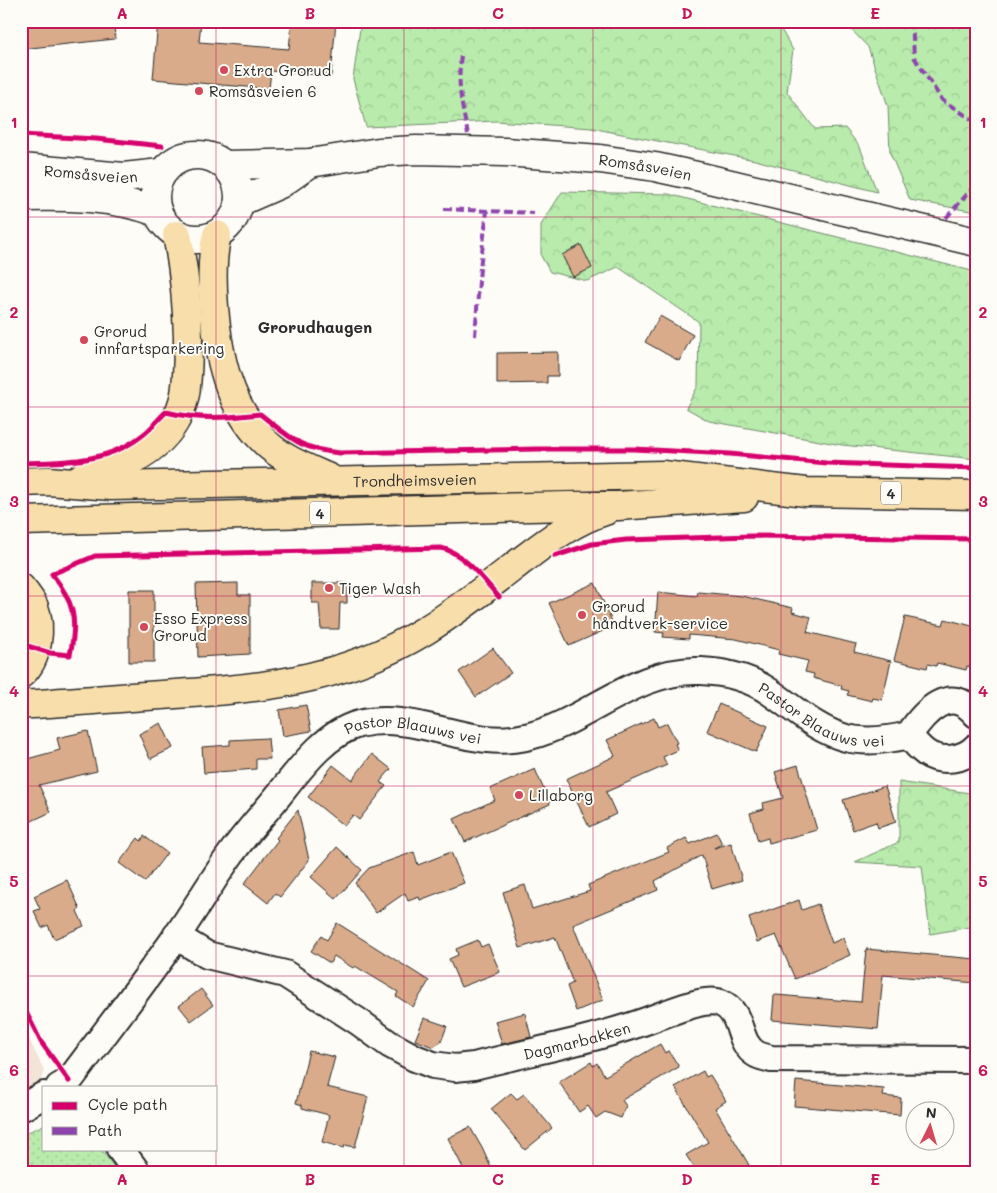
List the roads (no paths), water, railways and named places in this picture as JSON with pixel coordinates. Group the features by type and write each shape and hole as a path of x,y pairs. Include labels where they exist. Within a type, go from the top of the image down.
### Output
{"highway":[{"path":"48,481 106,472 144,454 163,437 178,415 185,396 188,344 186,294 177,235"},
{"path":"217,235 213,249 212,270 218,345 232,394 243,416 255,432 276,452 337,482"},
{"name":"Trondheimsveien","path":"21,482 48,481 110,486 663,475 806,492"},
{"name":"Trondheimsveien","path":"21,520 618,506 806,492 976,495"},
{"path":"21,704 219,692 296,681 352,665 405,642 445,618 546,542 576,522 618,506"},
{"path":"21,588 34,606 38,626 35,649 30,663 21,674"}],"street":[{"name":"Romsåsveien","path":"225,165 310,163 344,156 416,150 505,152 600,159 654,167 701,177 976,242"},
{"path":"200,155 213,158 225,165 232,173 239,192 239,202 232,221 217,235 204,239 190,239 177,235 169,229 157,212 154,199 161,173 176,160 187,156 200,155"},
{"name":"Romsåsveien","path":"239,202 280,184 310,163"},
{"name":"Romsåsveien","path":"21,168 124,177 161,173"},
{"name":"Romsåsveien","path":"21,197 61,196 120,201 136,204 157,212"},
{"name":"Pastor Blaauws vei","path":"67,1085 176,936 230,856 298,772 337,733 360,724 401,722 483,740 514,739 546,731 659,676 696,671 734,675 753,682 769,691 814,724 848,738 888,740 909,735 925,713 942,702 952,701 966,704 976,714"},
{"name":"Pastor Blaauws vei","path":"909,735 927,754 939,758 952,759 962,756 976,747"},
{"name":"Dagmarbakken","path":"176,936 206,955 285,974 360,1022 389,1044 433,1065 455,1068 474,1066 610,1034 679,1009 712,1000 721,1002 732,1009 749,1048 757,1055 771,1059 976,1060"},
{"path":"21,1108 42,1097"},
{"path":"121,1150 137,1172"}],"place":[{"name":"Extra Grorud","path":"224,70"},
{"name":"Romsåsveien 6","path":"199,91"},
{"name":"Grorud innfartsparkering","path":"84,340"},
{"name":"Tiger Wash","path":"329,588"},
{"name":"Grorud håndtverk-service","path":"582,615"},
{"name":"Esso Express Grorud","path":"144,627"},
{"name":"Lillaborg","path":"519,795"}],"district":[{"name":"Grorudhaugen","path":"315,326"}]}
